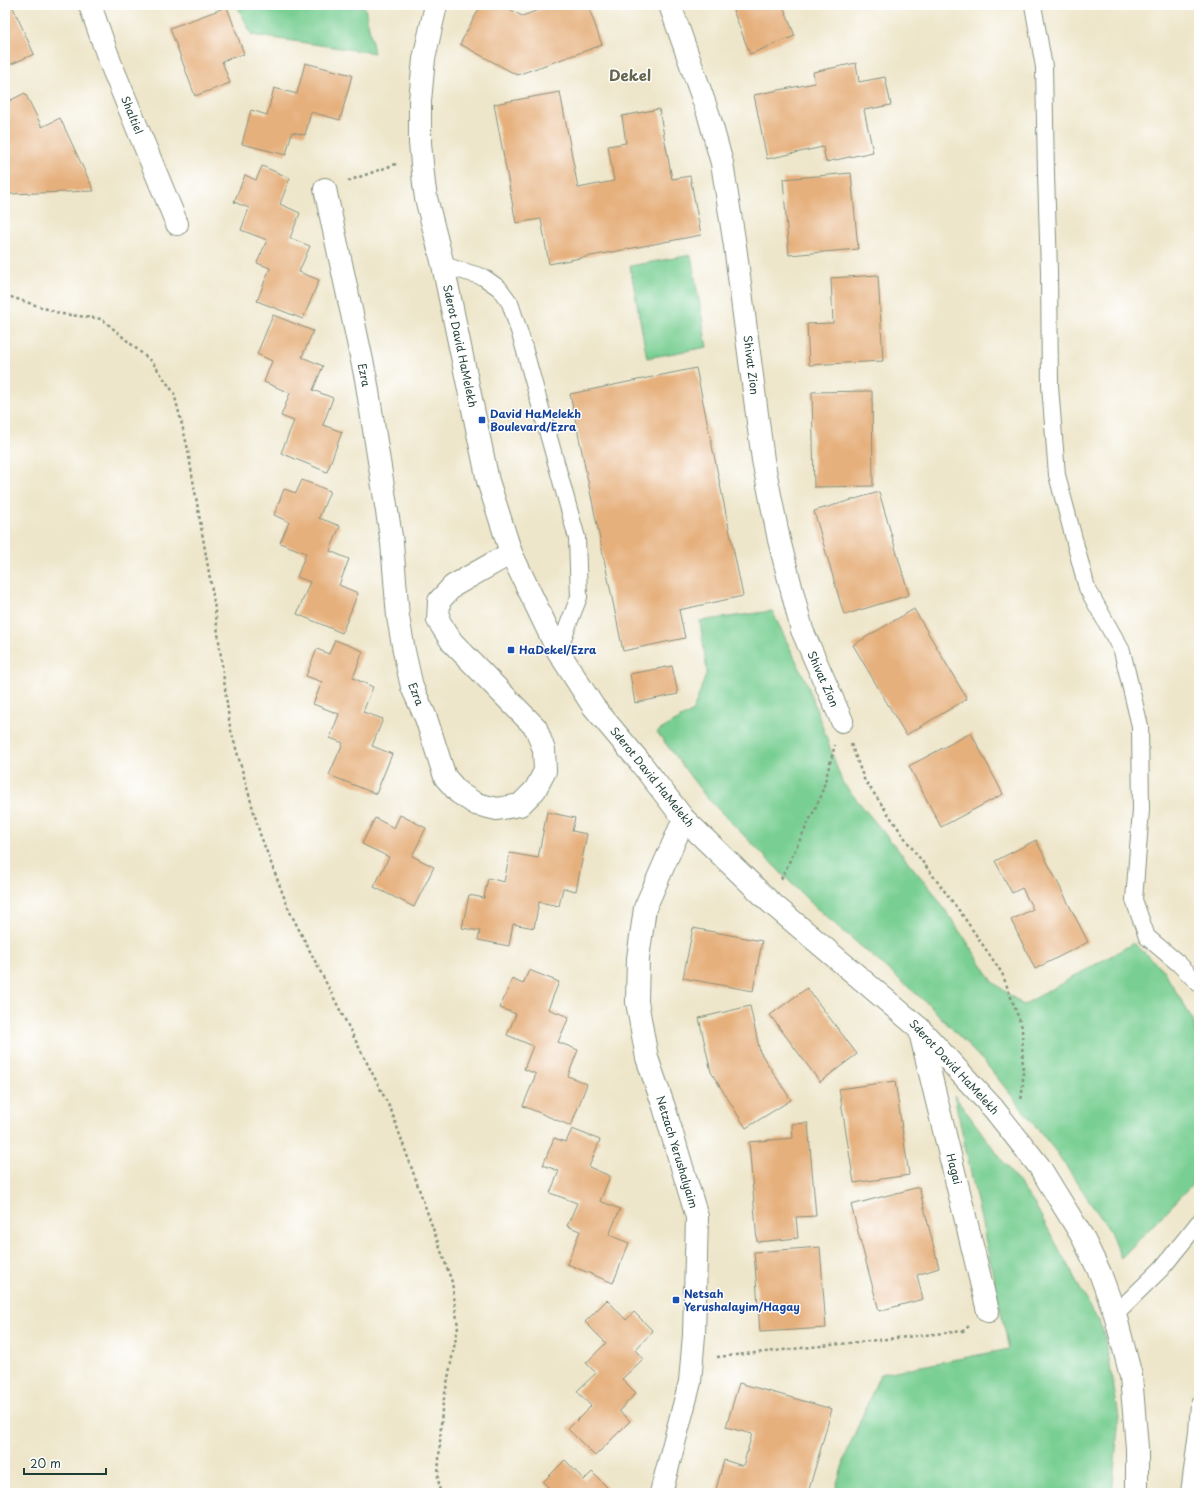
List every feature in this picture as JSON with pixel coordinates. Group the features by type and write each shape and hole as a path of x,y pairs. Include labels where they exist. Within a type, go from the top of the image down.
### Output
{"street":[{"name":"Shaltiel","path":"90,5 110,62 177,224"},
{"name":"Sderot David HaMelekh","path":"436,5 422,73 420,115 421,156 426,198 443,265 488,481 511,553 558,651 593,706 639,761 684,819 770,902 920,1028 993,1108 1039,1166 1082,1236 1100,1273 1115,1314 1131,1376 1137,1448 1138,1493"},
{"name":"Shivat Zion","path":"670,5 709,116 722,163 735,246 763,460 779,540 802,630 842,721"},
{"name":"Ezra","path":"325,189 366,379 392,542 399,624 412,687 426,718 445,777 459,793 476,804 497,809 520,805 535,790 545,771 544,750 536,728 452,642 438,620 439,601 453,586 511,553"},
{"name":"Netzach Yerushalyaim","path":"661,1493 690,1382 695,1328 697,1218 664,1107 647,1058 637,1002 638,958 645,908 684,819"},
{"name":"Hagai","path":"920,1028 988,1311"}],"lane":[{"path":"1033,5 1044,67 1050,386 1057,475 1087,588 1122,651 1140,726 1141,810 1134,900 1147,937 1178,963 1199,984"},
{"path":"443,265 483,277 498,288 510,303 521,337 577,538 579,597 558,651"},
{"path":"1115,1314 1162,1268 1199,1222"},
{"path":"1189,1493 1197,1432 1199,1403"}],"path":[{"path":"325,189 421,156"},
{"path":"5,295 62,314 102,319 153,363 174,393 187,445 214,602 230,727 260,834 289,910 391,1110 452,1282 458,1327 442,1409 438,1476 440,1493"},
{"path":"770,902 821,796 842,721"},
{"path":"842,721 864,779 909,844 961,913 1002,973 1022,1027 1023,1084 1016,1137"},
{"path":"692,1359 963,1331 988,1311"}],"green space":[{"path":"237,5 362,5 365,8 374,53 252,35"},
{"path":"691,255 707,347 647,358 630,266"},
{"path":"772,611 807,683 842,782 933,892 993,982 1023,1005 1134,943 1163,970 1193,1020 1199,1051 1199,1132 1192,1185 1121,1258 1110,1231 1057,1153 987,1065 928,1004 813,905 706,797 657,732 693,711 707,672 700,621"},
{"path":"954,1095 1035,1205 1104,1332 1119,1417 1112,1493 834,1493 847,1452 880,1374 1009,1349"}],"building":[{"path":"5,5 12,5 34,54 5,67"},
{"path":"481,5 502,5 522,16 553,5 588,5 602,45 517,75 460,44"},
{"path":"731,5 792,5 784,8 795,36 750,54"},
{"path":"227,7 244,54 222,61 230,83 195,96 170,28"},
{"path":"305,63 352,75 340,120 311,112 305,135 292,132 286,155 242,144 251,110 267,115 274,88 297,94"},
{"path":"856,63 859,82 885,77 891,105 864,110 873,152 826,162 823,147 767,159 754,95 815,83 813,72"},
{"path":"560,92 578,188 614,181 608,146 626,143 622,116 659,109 672,179 690,176 701,235 549,264 541,219 516,223 494,104"},
{"path":"25,93 42,127 60,118 94,191 10,194 5,183 5,103"},
{"path":"262,166 290,178 280,204 300,213 290,238 310,246 299,272 319,280 303,319 257,301 270,268 257,263 267,240 241,230 249,208 234,202 245,175 256,180"},
{"path":"851,173 858,249 789,255 783,179"},
{"path":"878,275 883,361 809,365 807,324 833,323 831,278"},
{"path":"273,315 313,331 302,357 323,366 313,390 333,398 323,425 342,432 327,472 281,453 294,421 281,416 290,393 264,382 272,361 257,354"},
{"path":"696,368 743,596 679,610 685,638 623,651 570,394"},
{"path":"872,391 873,486 814,487 812,392"},
{"path":"302,480 330,491 319,518 340,526 330,551 349,559 339,585 358,593 342,633 297,614 310,582 297,577 306,553 280,543 289,522 274,515 284,489 296,493"},
{"path":"879,492 909,595 844,615 814,511"},
{"path":"914,609 967,699 906,735 853,645"},
{"path":"335,640 363,651 353,678 373,687 363,712 383,719 372,746 392,754 376,794 329,775 343,743 330,738 339,714 313,704 322,682 306,676 317,649 329,654"},
{"path":"672,666 678,694 635,703 630,674"},
{"path":"971,733 1003,794 941,827 909,766"},
{"path":"547,812 575,818 572,831 587,834 576,891 563,888 559,906 539,902 534,928 513,924 509,946 478,940 480,931 462,928 469,895 484,898 488,878 504,882 510,853 538,858"},
{"path":"400,815 426,828 412,856 434,867 414,907 374,887 389,857 362,844 375,818 394,828"},
{"path":"1036,840 1088,942 1035,969 1011,920 1033,909 1022,888 1012,893 995,861"},
{"path":"693,928 762,941 753,991 683,978"},
{"path":"529,970 559,982 548,1009 569,1017 558,1042 578,1050 568,1076 587,1084 571,1126 523,1106 536,1074 524,1069 533,1046 507,1035 516,1014 500,1008 512,979 523,984"},
{"path":"807,988 857,1054 820,1082 770,1015"},
{"path":"750,1006 760,1052 791,1100 746,1128 711,1072 699,1018"},
{"path":"895,1081 909,1175 854,1183 839,1089"},
{"path":"808,1123 816,1216 796,1217 798,1238 757,1242 749,1142 793,1138 792,1124"},
{"path":"572,1129 600,1140 589,1167 610,1176 600,1201 620,1209 609,1235 629,1243 613,1283 567,1264 580,1231 567,1226 577,1203 550,1193 559,1171 543,1165 554,1138 566,1142"},
{"path":"919,1187 939,1268 917,1275 923,1299 879,1311 851,1205"},
{"path":"820,1247 826,1328 760,1332 754,1252"},
{"path":"607,1300 626,1320 634,1312 653,1331 635,1350 643,1359 622,1379 636,1393 619,1411 630,1421 595,1456 568,1429 591,1406 577,1391 596,1373 586,1363 606,1343 585,1322"},
{"path":"739,1383 832,1409 808,1493 715,1493 724,1460 743,1466 752,1434 726,1427"},
{"path":"565,1460 584,1480 592,1472 612,1492 554,1493 543,1482"}],"place":[{"name":"David HaMelekh Boulevard/Ezra","path":"482,420"},
{"name":"HaDekel/Ezra","path":"511,650"},
{"name":"Netsah Yerushalayim/Hagay","path":"676,1300"}],"district":[{"name":"Dekel","path":"630,76"}]}
